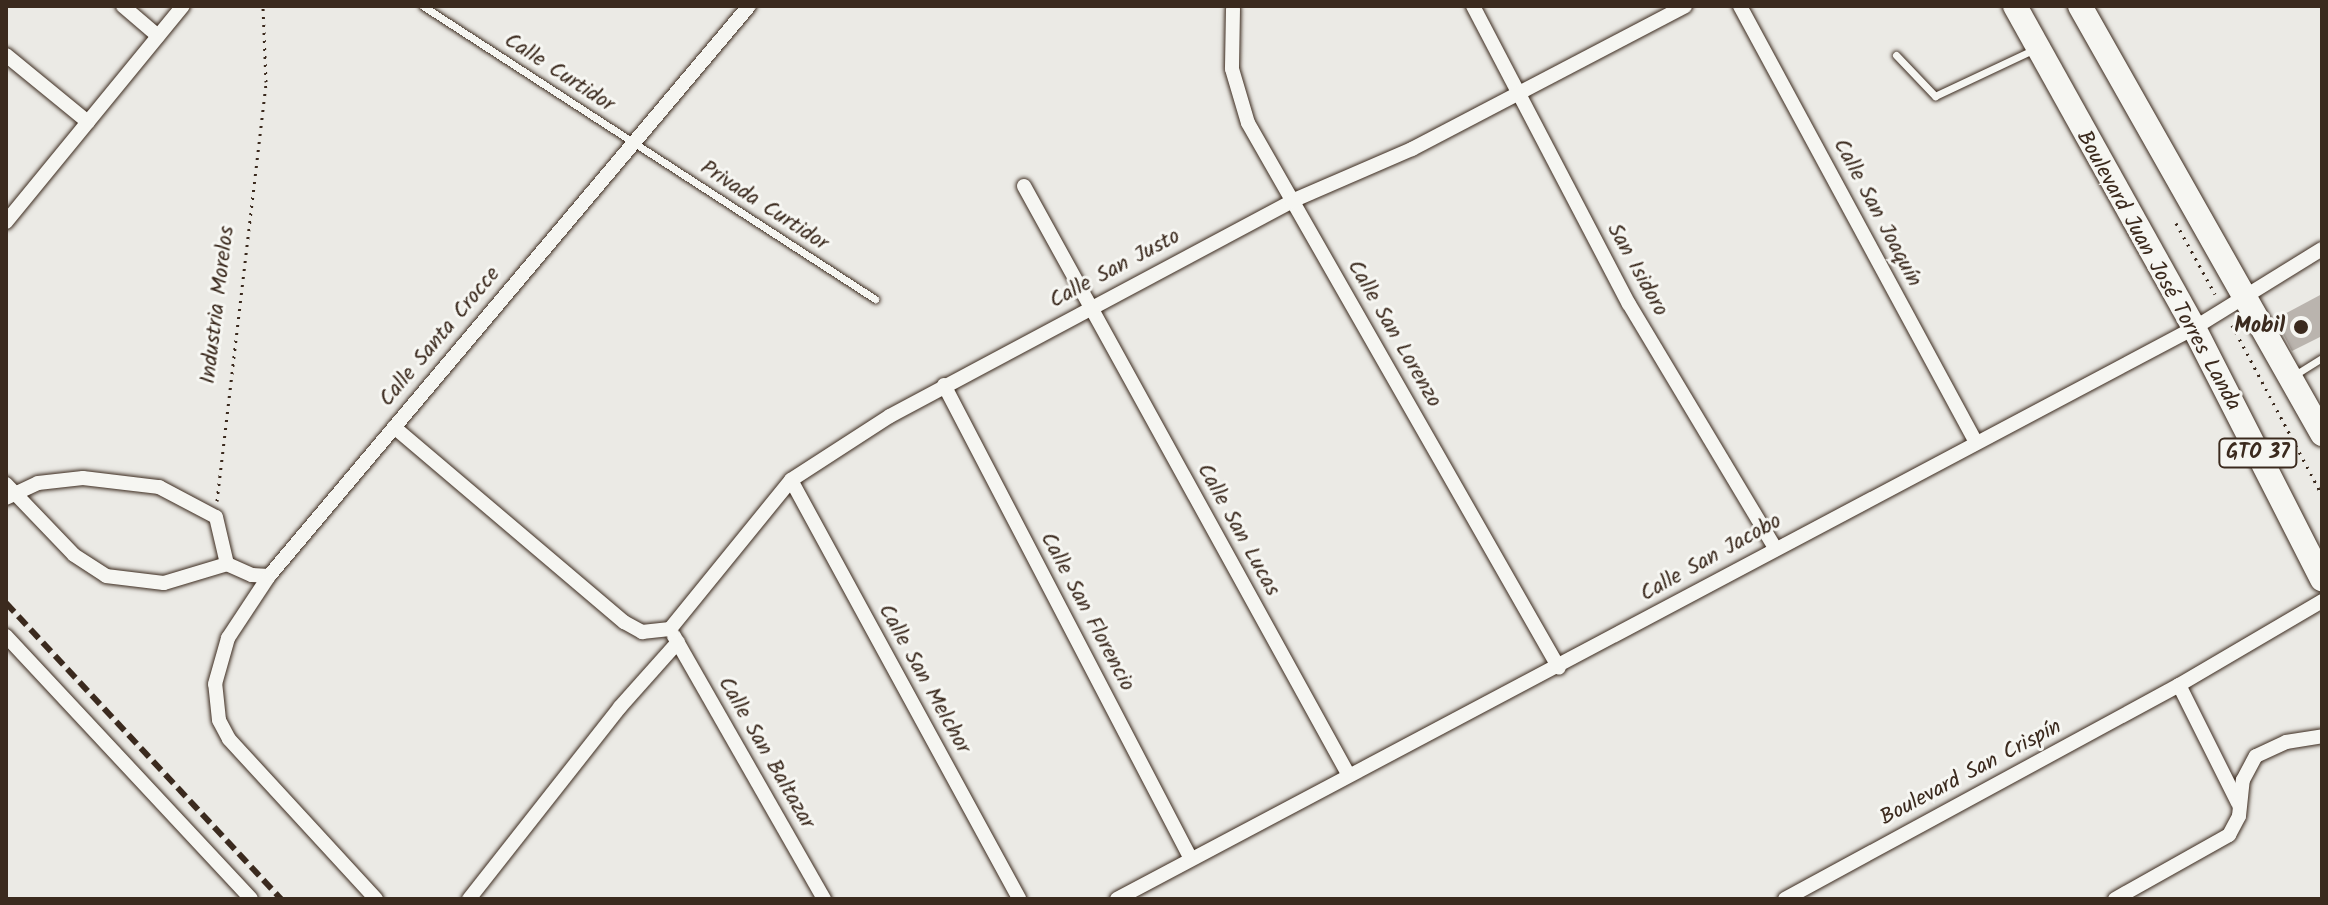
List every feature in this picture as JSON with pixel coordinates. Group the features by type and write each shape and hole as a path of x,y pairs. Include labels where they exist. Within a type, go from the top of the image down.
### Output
{"main road":[{"name":"Boulevard Juan José Torres Landa","path":"2015,6 2194,328 2322,579"},
{"name":"GTO 37","path":"2080,6 2322,434"}],"street":[{"path":"123,6 158,36"},
{"path":"9,212 183,6"},
{"name":"Calle Santa Crocce","path":"376,899 229,739 219,720 215,684 220,659 269,576 749,6"},
{"name":"San Isidoro","path":"1473,6 1629,304 1775,548"},
{"name":"Calle San Justo","path":"469,899 620,707 791,480 944,385 1088,308 1292,201 1412,149 1685,6"},
{"name":"Calle San Joaquín","path":"1740,6 1975,441"},
{"name":"Calle San Lorenzo","path":"1233,9 1232,69 1240,103 1292,201 1559,668"},
{"path":"6,55 88,122"},
{"name":"Calle San Lucas","path":"1024,186 1088,308 1348,774"},
{"name":"Calle San Jacobo","path":"1117,899 1348,774 1559,668 1775,548 2194,328 2322,249"},
{"name":"Calle San Florencio","path":"944,385 1191,859"},
{"path":"394,427 624,622 642,632 674,635"},
{"path":"227,564 216,517 172,492 122,479 38,483 9,492 74,555 106,576 164,583 227,564 252,575 269,576"},
{"name":"Calle San Melchor","path":"791,480 1019,899"},
{"name":"Boulevard San Crispín","path":"1785,899 2179,685 2322,601"},
{"name":"Calle San Baltazar","path":"674,635 824,899"},
{"path":"6,636 251,899"},
{"path":"2179,685 2240,807"},
{"path":"2115,899 2221,841 2235,825 2243,780 2256,756 2286,742 2322,736"}],"lane":[{"name":"Calle Curtidor","path":"423,6 634,144"},
{"path":"1896,55 1935,96 2037,48"},
{"name":"Privada Curtidor","path":"634,144 875,299"},
{"path":"2291,377 2322,358"}],"path":[{"name":"Industria Morelos","path":"216,517 266,82 263,6"},
{"path":"2171,214 2322,495"}],"building":[{"name":"Mobil","path":"2322,294 2322,336 2292,351 2275,319"}],"railway":[{"path":"6,603 281,899"}],"place":[{"name":"Mobil","path":"2301,327"}]}
